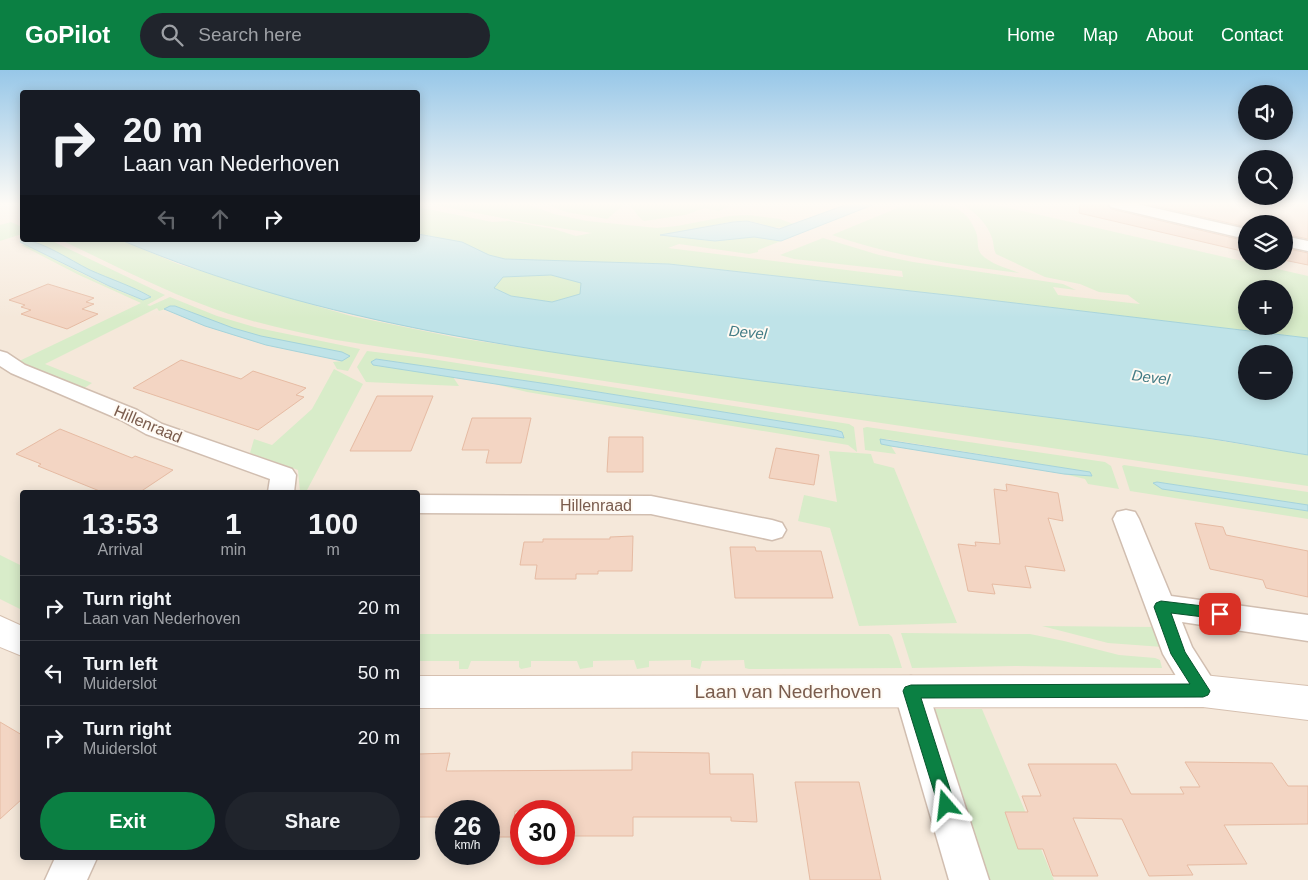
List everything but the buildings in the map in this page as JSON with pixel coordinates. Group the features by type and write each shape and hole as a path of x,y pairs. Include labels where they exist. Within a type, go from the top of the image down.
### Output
{"street":[{"path":"1293,243 1308,246"},
{"name":"Hillenraad","path":"0,357 18,369 128,415 154,429 283,475 282,490"},
{"name":"Hillenraad","path":"420,504 651,505 772,530"},
{"path":"1126,519 1179,654 1203,691"},
{"path":"1161,607 1308,628"},
{"path":"0,630 20,641"},
{"path":"911,691 969,880"},
{"name":"Laan van Nederhoven","path":"420,692 1203,691 1308,703"},
{"path":"65,880 76,860"}],"shaded area":[{"path":"0,242 1238,242 1238,270 1293,270 1293,242 1308,242 1308,880 0,880"}],"green space":[{"path":"35,242 54,242 165,295 147,305 150,306 170,297 217,316 258,328 360,349 348,371 337,369 333,362 342,361 233,328 175,306 159,311 157,308 45,364 92,383 80,391 15,363 141,303 79,275 21,245 26,245 98,281 143,300 148,295 92,271"},
{"path":"65,242 126,242 178,264 351,316 458,338 820,389 1179,434 1308,455 1308,486 336,340 296,332 229,314 144,280"},
{"path":"449,242 779,242 758,250 758,252 749,254 679,244 668,248 903,277 902,271 794,259 780,255 813,242 836,242 879,255 913,262 1063,284 1076,290 1053,287 1058,295 1140,304 1128,295 1099,292 1080,284 1045,277 996,254 993,242 1158,242 1238,260 1238,270 1282,270 1308,276 1308,338 1283,335 1293,335 1293,280 1238,280 1238,330 669,264 505,259 489,255 474,248"},
{"path":"855,242 978,242 981,254 994,263 1019,273 948,263 878,249"},
{"path":"551,275 581,283 580,294 552,302 511,296 494,288 502,277"},
{"path":"367,351 425,358 849,424 854,427 857,452 848,445 527,392 495,384 843,438 842,432 836,430 548,384 376,359 372,362 373,365 453,377 459,386 366,382 357,367"},
{"path":"334,369 363,384 307,490 300,490 298,470 250,453 254,439 272,445 312,409"},
{"path":"867,427 1105,462 1111,466 1119,489 1088,484 1085,479 1064,474 1092,476 1090,472 886,439 881,444 891,446 896,454 865,450 863,428"},
{"path":"829,451 871,454 874,463 894,468 957,623 859,626 830,528 798,521 804,495 837,502"},
{"path":"1122,466 1308,492 1308,505 1154,483 1162,489 1308,511 1308,519 1130,491"},
{"path":"0,555 20,565 20,609 0,599"},
{"path":"1042,626 1156,627 1163,647 1108,643"},
{"path":"901,633 1030,634 1119,655 1155,658 1160,660 1162,668 1015,666 912,668"},
{"path":"420,634 889,634 892,637 902,668 749,669 745,668 744,660 702,661 700,669 691,667 691,660 649,661 649,667 637,669 634,660 593,661 593,667 580,669 577,661 531,661 531,667 521,669 519,661 471,661 468,669 459,669 459,661 420,661"},
{"path":"931,709 982,709 1054,880 987,880"}],"water":[{"path":"20,242 33,242 48,248 90,270 151,297 143,300 109,286"},
{"name":"Devel","path":"126,242 461,242 489,255 505,259 669,264 1238,330 1238,335 1283,335 1308,338 1308,455 1192,436 754,380 512,346 353,314 275,294 198,270","holes":["551,275 581,283 580,294 552,302 511,296 494,288 503,277"]},
{"path":"175,306 233,328 261,336 342,352 350,356 342,361 266,345 205,326 164,309"},
{"path":"376,359 548,384 836,430 842,432 844,438 373,365 371,362"},
{"path":"880,439 1090,472 1092,476 1064,474 891,446 881,444"},
{"path":"1157,482 1308,505 1308,511 1162,489 1153,483"}],"route":[{"path":"946,805 911,691 1203,691 1179,654 1161,607 1220,614"}]}
